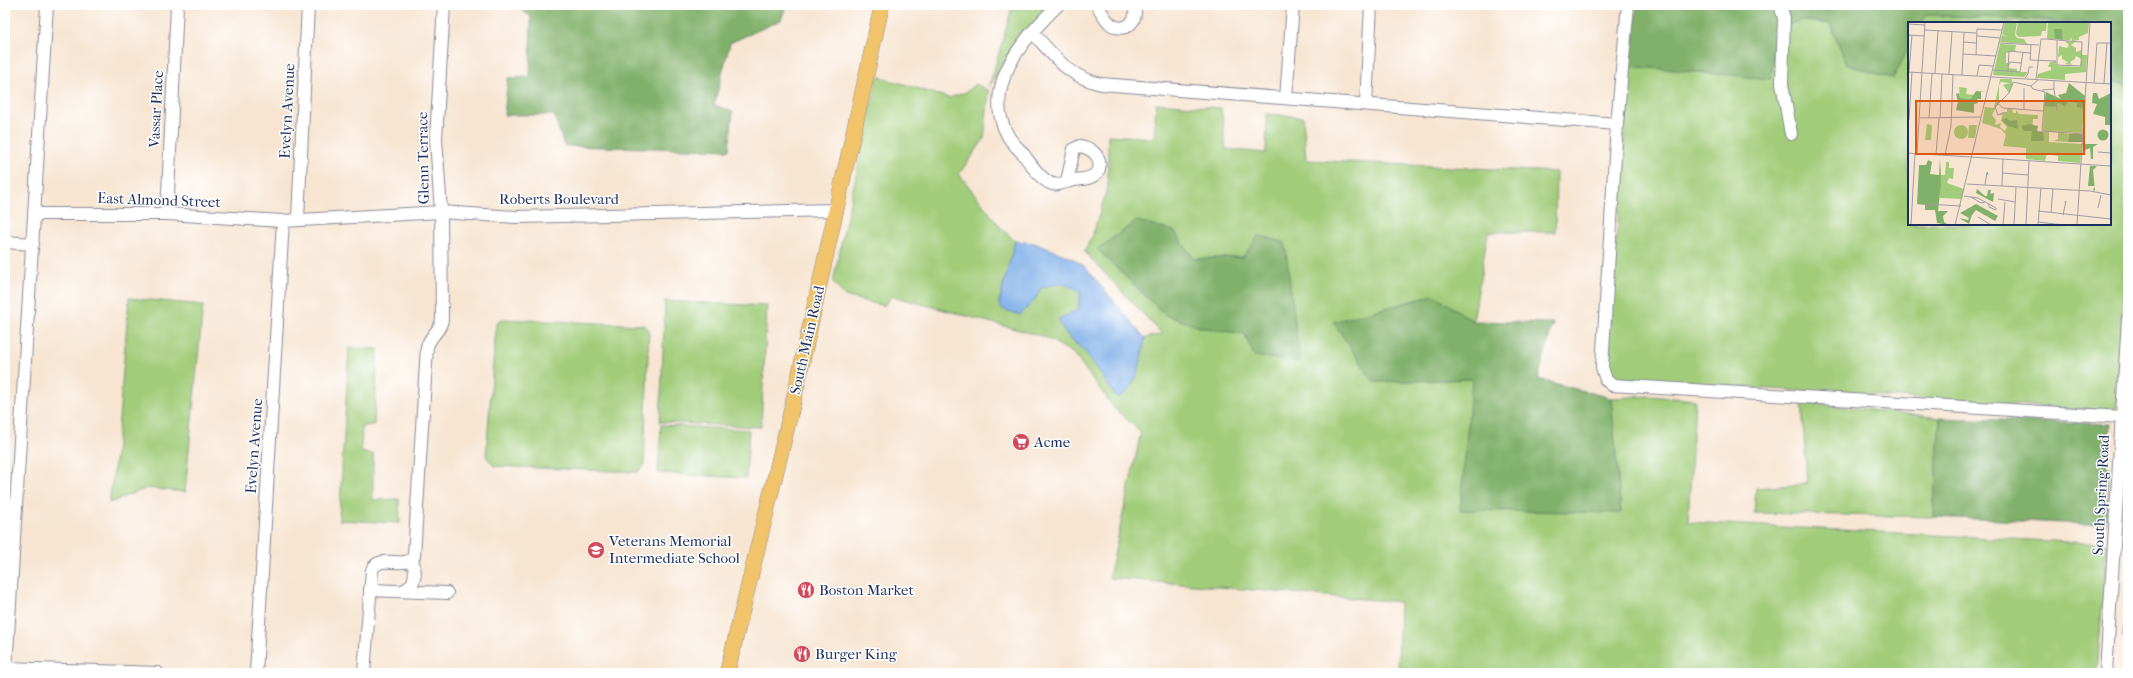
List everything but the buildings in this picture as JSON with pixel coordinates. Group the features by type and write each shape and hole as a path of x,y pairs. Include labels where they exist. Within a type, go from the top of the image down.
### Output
{"main road":[{"name":"South Main Road","path":"727,673 792,407 882,5"}],"street":[{"path":"47,5 5,668 158,673"},
{"name":"Vassar Place","path":"167,214 177,5"},
{"name":"Evelyn Avenue","path":"298,219 308,5"},
{"name":"Glenn Terrace","path":"402,591 409,588 413,582 414,566 412,560 416,541 427,347 428,342 440,330 443,310 441,212 436,139 444,5"},
{"path":"1058,5 1032,32 1014,55 1001,86 1001,114 1004,127 1009,138 1046,181 1058,185 1067,181"},
{"path":"1097,5 1111,24 1118,27 1127,26 1133,22 1136,17 1134,5"},
{"path":"1286,98 1293,5"},
{"path":"1366,104 1371,5"},
{"path":"1628,5 1617,124 1602,367 1606,380 1612,385 2122,417"},
{"path":"1780,5 1784,18 1782,82 1791,134"},
{"path":"1032,32 1071,72 1090,82 1101,84 1617,124"},
{"name":"Roberts Boulevard","path":"283,222 298,219 356,219 441,212 516,217 836,210"},
{"name":"East Almond Street","path":"34,214 167,214 283,222"},
{"name":"Evelyn Avenue","path":"256,673 283,222"},
{"path":"5,242 33,244"},
{"name":"South Spring Road","path":"2106,673 2128,319"},
{"path":"364,673 372,570 376,564 381,562 406,562 412,560"},
{"path":"370,590 446,593"}],"green space":[{"path":"515,5 786,6 781,20 730,43 714,105 733,112 729,150 564,146 554,115 504,115 508,78 530,77 531,17"},
{"path":"1013,5 1044,5 1047,9 1017,42 989,87"},
{"path":"1637,5 2128,5 2128,84 2111,82 2111,22 2051,22 2051,20 1926,15 1922,22 1908,22 1908,49 1893,78 1847,65 1831,24 1800,20 1776,30 1771,79 1630,66"},
{"path":"1926,15 2052,20 2051,22 1922,22"},
{"path":"1800,20 1831,24 1847,65 1893,78 1908,49 1908,225 2111,225 2111,82 2128,84 2128,224 2116,411 1633,380 1613,377 1607,359 1630,66 1771,78 1776,30"},
{"path":"880,77 949,98 966,92 975,84 989,91 984,139 959,174 1002,229 1015,241 999,303 1034,301 1041,288 1057,284 1071,286 1081,293 1078,310 1059,319 1071,340 1085,351 1117,398 1138,370 1145,338 1162,334 1084,251 1092,237 1108,186 1108,135 1154,138 1156,103 1221,108 1226,149 1266,153 1267,114 1303,117 1306,160 1556,172 1555,232 1488,232 1473,321 1434,295 1374,382 1472,379 1621,513 1611,398 1651,396 1695,400 1688,522 2107,544 2097,673 1398,673 1400,602 1109,578 1141,432 1114,408 1074,354 1045,337 892,296 884,306 845,296 833,282 877,78","holes":["1174,231 1194,259 1243,257 1245,334 1200,327"]},
{"path":"1137,221 1174,231 1194,259 1243,257 1259,235 1285,243 1300,362 1254,356 1245,334 1200,327 1165,315 1097,249"},
{"path":"1434,295 1473,321 1553,323 1538,379 1611,398 1621,513 1460,510 1472,379 1374,382 1333,322"},
{"path":"129,298 203,305 185,492 147,488 109,503 116,455"},
{"path":"665,301 767,306 761,427 660,422"},
{"path":"503,319 644,325 649,329 644,466 637,472 494,466 486,456 496,324"},
{"path":"349,348 378,349 374,425 362,426 361,452 373,454 373,500 399,499 400,523 339,520"},
{"path":"1802,402 1940,418 1933,517 1754,513 1756,488 1807,484"},
{"path":"1940,418 2110,424 2106,525 1933,517"},
{"path":"661,425 749,430 746,478 658,473"},
{"path":"2128,583 2128,636 2123,637"}],"water":[{"path":"1015,241 1034,243 1070,257 1084,266 1145,338 1138,372 1130,388 1124,394 1117,398 1086,353 1063,330 1059,319 1078,310 1081,293 1076,289 1062,284 1041,288 1034,301 1020,315 1002,309 999,303"}],"place":[{"name":"Acme","path":"1021,442"},
{"name":"Veterans Memorial Intermediate School","path":"596,550"},
{"name":"Boston Market","path":"806,590"},
{"name":"Burger King","path":"802,654"}]}
